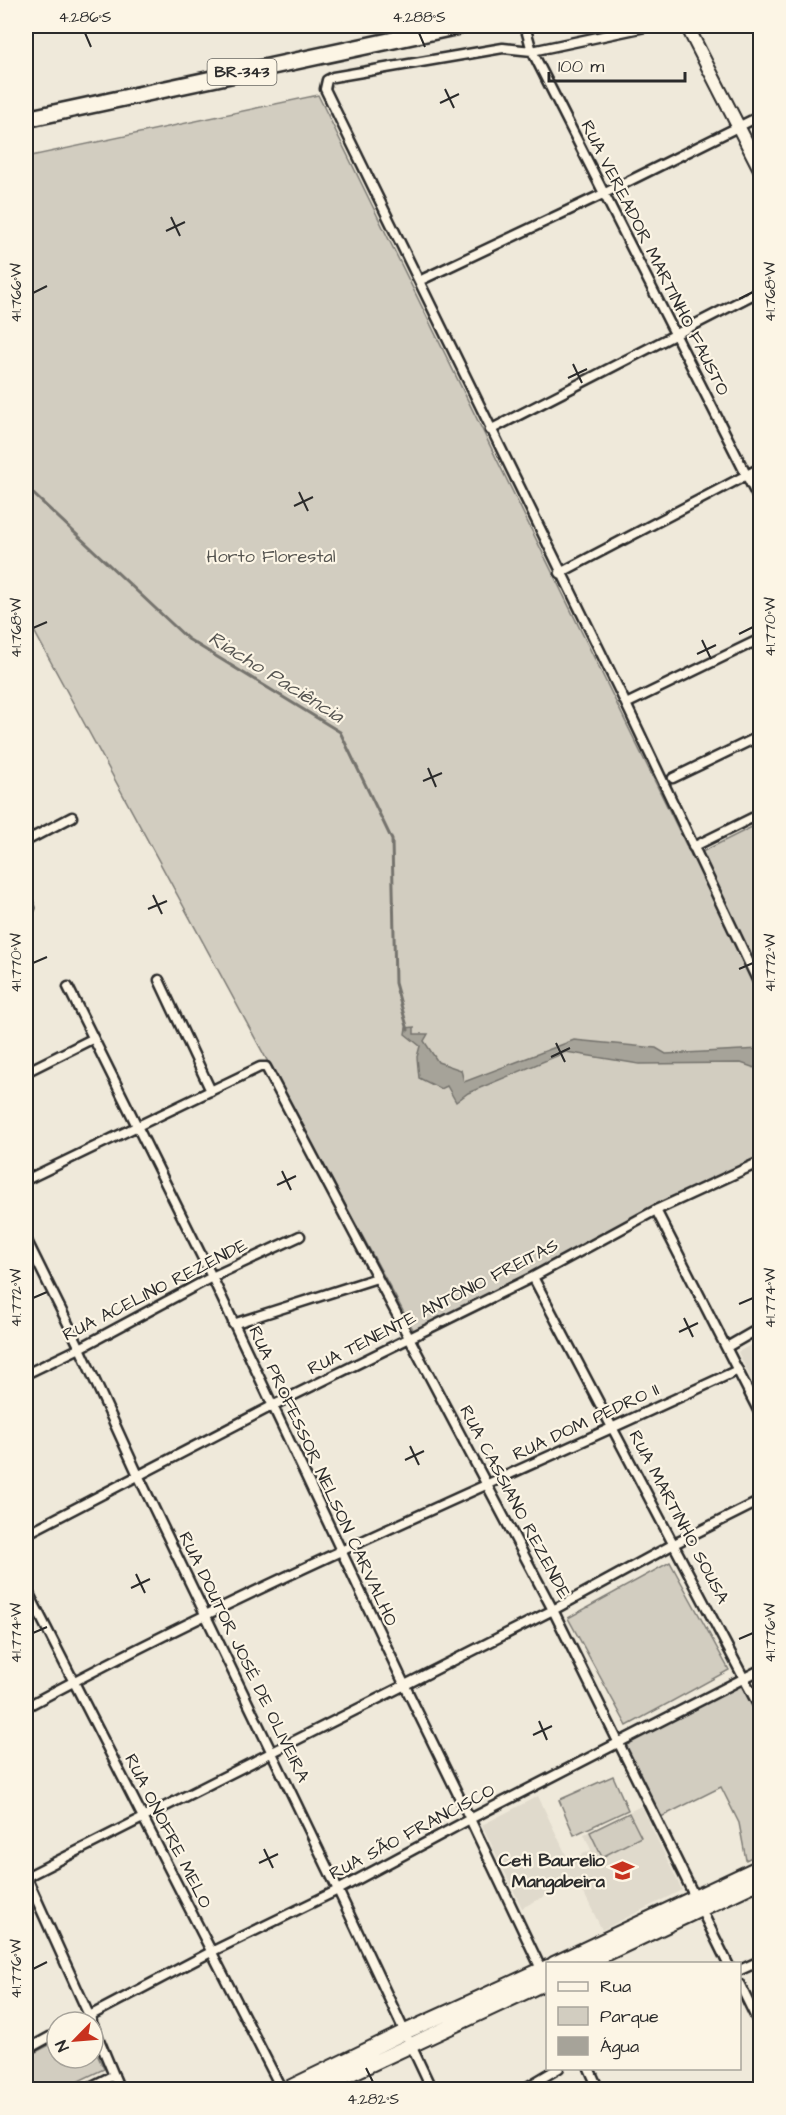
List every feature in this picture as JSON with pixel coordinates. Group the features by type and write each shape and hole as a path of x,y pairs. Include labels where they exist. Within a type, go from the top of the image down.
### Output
{"highway":[{"name":"BR-343","path":"26,119 404,31 459,26"}],"main road":[{"path":"573,1962 758,1875"},
{"path":"588,1962 698,1903"},
{"path":"284,2090 362,2060 546,1974"},
{"path":"315,2090 362,2060"}],"street":[{"name":"RUA VEREADOR MARTINHO FAUSTO","path":"525,26 532,51 760,502"},
{"path":"650,26 532,51 503,48 344,75 330,78 325,82 325,89 626,704 760,986"},
{"path":"687,26 760,169"},
{"path":"419,281 603,194 760,116"},
{"path":"490,430 760,291"},
{"path":"560,573 760,468"},
{"path":"626,704 760,639"},
{"path":"673,778 760,736"},
{"path":"693,847 760,814"},
{"path":"26,841 72,817"},
{"path":"26,897 30,908 26,914"},
{"path":"26,1180 211,1091 159,980"},
{"name":"RUA PROFESSOR NELSON CARVALHO","path":"68,987 212,1277 404,1684 546,1972"},
{"path":"26,1072 92,1039"},
{"name":"RUA CASSIANO REZENDE","path":"211,1091 260,1067 264,1066 268,1070 553,1610 727,1962"},
{"name":"RUA TENENTE ANTÔNIO FREITAS","path":"26,1534 272,1406 533,1277 656,1210 760,1162"},
{"path":"656,1210 760,1414"},
{"name":"RUA ACELINO REZENDE","path":"26,1374 80,1348 212,1277 300,1236"},
{"name":"RUA DOUTOR JOSÉ DE OLIVEIRA","path":"26,1239 80,1348 138,1475 432,2090"},
{"name":"RUA MARTINHO SOUSA","path":"533,1277 760,1709"},
{"path":"233,1324 376,1278"},
{"path":"727,1347 760,1328"},
{"name":"RUA DOM PEDRO II","path":"26,1707 205,1615 341,1550 487,1486 738,1370"},
{"path":"86,2010 26,1876 553,1610 760,1500"},
{"name":"RUA ONOFRE MELO","path":"26,1588 211,1952 284,2090"},
{"name":"RUA SÃO FRANCISCO","path":"105,2013 211,1952 338,1890 470,1819 760,1670"},
{"path":"741,1970 760,1961"},
{"path":"741,1988 760,2026"},
{"path":"26,2050 45,2040"},
{"path":"105,2054 120,2090"},
{"path":"522,2090 556,2070"},
{"path":"590,2070 600,2090"},
{"path":"84,2090 114,2075"}],"shaded area":[{"path":"760,1340 760,1398 738,1352"},
{"path":"538,1796 569,1861 591,1850 584,1834 641,1806 682,1890 602,1930 577,1879 522,1908 482,1825"}],"green space":[{"name":"Horto Florestal","path":"318,95 692,857 760,823 760,982 753,986 756,992 760,991 760,1156 415,1333 26,616 26,157"},
{"path":"670,1562 729,1670 627,1726 568,1618"},
{"path":"740,1681 760,1721 760,1853 746,1860 739,1823 721,1787 659,1818 620,1740"},
{"path":"613,1776 628,1810 574,1835 559,1800"},
{"path":"629,1813 641,1837 602,1857 590,1832"},
{"path":"45,2047 45,2070 102,2070 62,2089 26,2089 26,2057"}],"water":[{"path":"414,1027 414,1034 428,1034 424,1041 438,1062 461,1070 464,1082 574,1040 656,1048 666,1054 760,1049 760,1077 755,1068 741,1063 639,1064 566,1052 468,1093 456,1102 447,1086 441,1089 419,1078 417,1057 420,1046 405,1034 406,1028"}],"waterway":[{"name":"Riacho Paciência","path":"26,487 188,639 340,732 392,840 395,983 408,1030"}],"place":[{"name":"Ceti Baurelio Mangabeira","path":"623,1870"}]}
